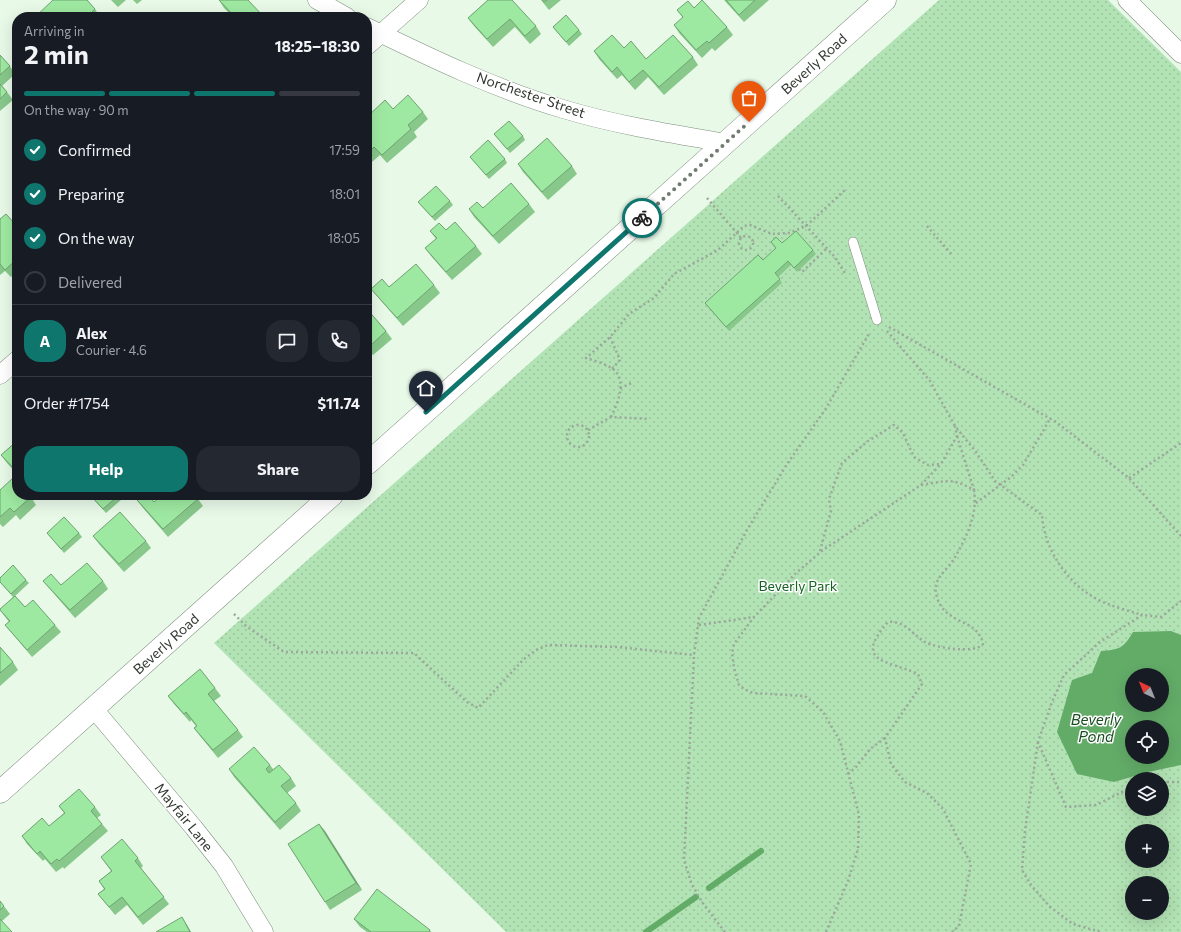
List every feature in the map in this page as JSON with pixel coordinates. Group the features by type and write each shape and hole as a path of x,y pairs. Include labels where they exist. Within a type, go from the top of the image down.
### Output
{"street":[{"path":"317,0 338,12"},
{"path":"374,31 419,0"},
{"name":"Beverly Road","path":"372,460 885,0"},
{"path":"1127,0 1181,54"},
{"name":"Norchester Street","path":"374,31 444,64 516,93 558,107 630,125 726,143"},
{"path":"0,375 12,364"},
{"name":"Beverly Road","path":"0,792 326,500"},
{"name":"Mayfair Lane","path":"94,709 224,866 264,932"}],"lane":[{"path":"853,242 877,320"}],"path":[{"path":"612,417 618,402 620,388 619,379 612,369 586,358 610,337 629,314 654,298 674,274 718,250 744,226 750,225 772,234 789,233 806,226 846,189"},
{"path":"778,196 835,257 850,281"},
{"path":"706,198 742,238"},
{"path":"927,226 952,256"},
{"path":"772,234 774,238"},
{"path":"745,236 751,239 753,243 752,247 748,250 742,248 740,242 742,238 745,236"},
{"path":"799,269 802,272 827,248"},
{"path":"877,320 1056,422 1129,478 1181,536"},
{"path":"877,320 930,381 955,426 976,452 995,481 1042,515 1042,525 1051,550 1067,574 1083,590 1096,598 1142,615 1161,617 1181,601"},
{"path":"725,932 704,905 692,885 684,860 694,655 700,618 747,530 787,464 825,410 877,320"},
{"path":"610,337 620,360 612,369"},
{"path":"620,388 632,383"},
{"path":"588,430 612,417 649,419"},
{"path":"976,503 1001,485 1023,465 1050,419"},
{"path":"575,425 583,425 588,430 588,441 582,446 572,445 567,439 569,428 575,425"},
{"path":"820,552 831,511 829,499 836,475 842,463 868,441 894,425 903,432 914,457 928,464 941,464"},
{"path":"848,774 856,767 870,749 885,738 922,684 918,674 908,669 889,665 876,657 872,648 876,636 888,622 895,621 901,623 925,642 937,646 973,650 980,648 983,644 978,632 969,625 956,620 946,613 940,605 935,592 937,581 953,560 965,538 976,503 974,490 955,426"},
{"path":"826,932 848,881 858,850 859,815 840,741 823,712 805,696 753,693 739,685 734,668 732,653 734,644 754,617 796,573 820,552 921,485 941,464 957,436"},
{"path":"1129,478 1181,443"},
{"path":"921,485 949,480 960,482 974,490"},
{"path":"234,614 246,626 284,652 414,653 467,702 478,708 524,659 536,650 548,645 617,647 694,655"},
{"path":"1101,932 1073,924 1056,911 1031,886 1022,870 1024,831 1038,742 1052,702 1064,675 1100,642 1142,615"},
{"path":"699,625 754,617"},
{"path":"885,738 890,764 905,782 927,793 943,809 971,864 959,926 952,932"},
{"path":"1038,742 1066,807 1096,805 1125,790"},
{"path":"1169,782 1181,782"}],"green space":[{"name":"Beverly Park","path":"939,0 1108,0 1181,72 1181,932 506,932 214,643"}],"water":[{"name":"Beverly Pond","path":"1171,631 1181,635 1181,765 1148,772 1125,772 1125,779 1114,782 1077,774 1057,732 1072,680 1092,673 1101,651 1117,649 1127,642 1133,632"}],"building":[{"path":"53,0 87,0 95,9 92,12 40,12"},
{"path":"219,0 248,0 259,12 230,12"},
{"path":"488,0 512,0 536,26 525,36 510,19 487,39 468,18"},
{"path":"702,0 727,27 709,43 707,41 696,50 674,25 683,17 677,10 688,1 694,8"},
{"path":"726,0 755,0 739,15"},
{"path":"566,15 579,30 566,42 553,27"},
{"path":"612,35 624,48 631,41 646,59 673,35 693,57 659,87 643,70 629,82 617,67 612,72 594,51"},
{"path":"0,55 10,66 0,75"},
{"path":"0,84 7,92 0,99"},
{"path":"408,95 423,112 408,125 411,129 382,155 374,147 372,149 372,112 385,100 393,109"},
{"path":"509,121 523,136 507,149 494,134"},
{"path":"547,138 572,166 542,192 518,164"},
{"path":"488,140 505,159 486,175 470,157"},
{"path":"511,183 529,204 493,236 469,209 477,202 483,208"},
{"path":"436,186 450,201 432,217 418,202"},
{"path":"6,214 12,221 12,264 5,270 0,264 0,219"},
{"path":"455,222 476,246 446,272 425,248 437,238 430,231 439,223 446,230"},
{"path":"796,231 813,250 794,268 788,261 775,273 780,279 726,327 705,303 758,255 763,260 776,248 771,242 776,237 782,243"},
{"path":"416,264 434,285 397,318 372,290 372,288 382,279 389,287"},
{"path":"372,315 386,331 372,344"},
{"path":"12,445 12,467 1,455"},
{"path":"12,479 12,500 28,500 14,512 10,508 0,517 0,490"},
{"path":"95,500 113,500 103,509"},
{"path":"137,500 152,500 154,502 156,500 197,500 163,529"},
{"path":"120,512 146,541 119,564 93,536"},
{"path":"64,517 79,533 61,549 47,533"},
{"path":"87,563 103,581 70,610 43,581 51,574 61,585"},
{"path":"13,565 26,580 11,594 0,582 0,578"},
{"path":"15,596 25,607 33,600 55,625 27,650 5,625 10,621 0,610"},
{"path":"0,647 13,662 0,673"},
{"path":"200,669 215,688 208,694 238,730 213,750 194,728 197,726 186,712 184,714 168,696"},
{"path":"254,747 270,765 266,769 269,773 279,765 291,778 281,786 296,803 275,822 229,769"},
{"path":"79,789 95,807 91,811 102,824 59,861 57,859 51,864 40,851 37,854 22,836 42,818 49,826 65,813 59,806"},
{"path":"319,824 356,883 325,902 288,844"},
{"path":"122,839 138,858 135,861 164,897 138,917 122,897 109,907 98,894 105,889 99,881 112,871 101,857"},
{"path":"377,889 430,930 429,932 371,932 354,919"},
{"path":"0,901 4,906 0,910"},
{"path":"182,917 190,932 156,932"},
{"path":"0,919 12,932 0,932"}],"waterway":[{"path":"709,888 761,851"},
{"path":"646,932 696,897"}],"way so far":[{"path":"642,218 749,122"}],"route":[{"path":"426,412 642,218"}]}
